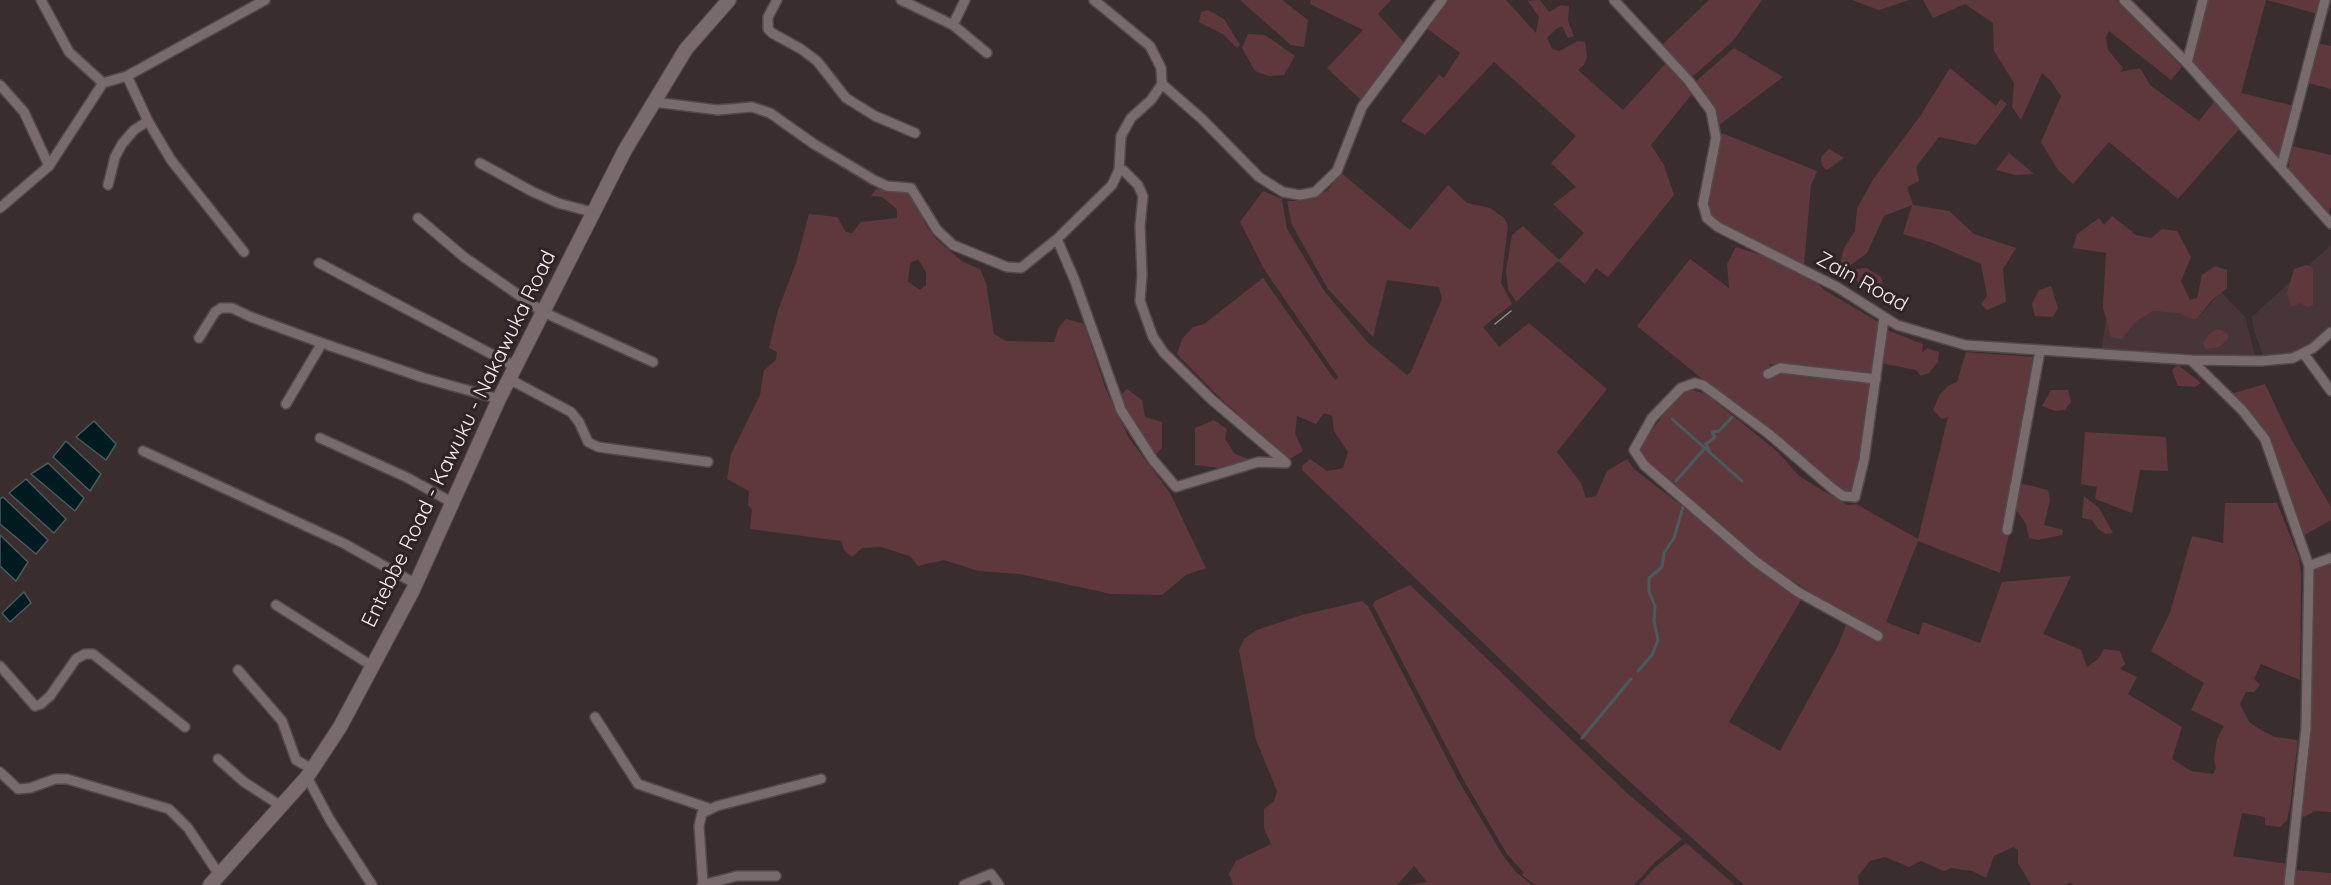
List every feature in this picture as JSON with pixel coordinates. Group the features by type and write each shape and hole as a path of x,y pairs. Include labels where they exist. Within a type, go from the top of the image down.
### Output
{"main road":[{"name":"Entebbe Road - Kawuku - Nakawuka Road","path":"215,881 310,773 340,727 416,584 499,399 592,212 686,49 729,0"}],"street":[{"path":"41,0 69,52 103,84"},
{"path":"0,208 49,166 103,84 127,76 265,0"},
{"path":"777,0 768,16 768,29 772,33 801,49 816,61 846,98 875,116 915,134"},
{"path":"901,0 953,25 987,53"},
{"path":"953,25 965,0"},
{"path":"654,102 718,110 752,107 770,113 814,144 874,180 887,186 911,188 937,230 953,245 1007,267 1021,268 1057,239 1112,185 1119,170 1119,143 1131,118 1151,100 1162,84 1161,68 1150,45 1094,0"},
{"path":"1162,84 1202,119 1259,177 1283,192 1300,195 1315,192 1337,171 1366,100 1442,0"},
{"name":"Zain Road","path":"1614,0 1689,81 1711,111 1716,138 1703,204 1707,218 1718,227 1837,287 1884,318 1907,328 1965,345 2040,351 2103,352 2191,360 2271,361 2304,354 2331,332"},
{"path":"2124,0 2187,63 2331,224"},
{"path":"2187,63 2203,0"},
{"path":"2281,168 2325,0"},
{"path":"127,76 148,121 184,178 243,252"},
{"path":"0,85 24,112 49,166"},
{"path":"108,185 115,157 122,144 134,130 148,121"},
{"path":"480,163 550,200 592,212"},
{"path":"1057,239 1075,281 1121,410 1148,453 1176,487 1258,462 1286,463 1212,400 1164,353 1153,337 1140,301 1142,275 1140,226 1143,196 1138,185 1123,170 1119,170"},
{"path":"418,218 474,264 543,312 654,362"},
{"path":"319,263 512,373 571,412 579,422 588,442 598,447 708,462"},
{"path":"199,339 215,312 221,308 232,308 250,317 424,378 499,399"},
{"path":"1878,636 1798,592 1755,561 1644,465 1634,450 1652,418 1681,388 1695,383 1703,385 1768,434 1833,489 1850,498 1855,497 1861,481 1884,318"},
{"path":"286,404 322,343"},
{"path":"2007,530 2040,351"},
{"path":"2304,354 2331,391"},
{"path":"2191,360 2242,410 2265,439 2309,566 2306,728 2289,885"},
{"path":"1767,374 1780,368 1876,379"},
{"path":"320,438 408,478 453,503"},
{"path":"143,451 345,544 416,584"},
{"path":"2309,566 2331,558"},
{"path":"276,605 372,666"},
{"path":"0,666 35,706 50,696 76,659 85,654 93,654 185,727"},
{"path":"238,670 282,721 296,760 310,773 330,820 372,885"},
{"path":"595,717 638,784 711,809"},
{"path":"218,759 244,782 281,806"},
{"path":"0,772 18,789 30,788 55,779 67,779 169,809 188,828 215,881"},
{"path":"776,876 737,876 703,884 699,826 702,813 821,779"},
{"path":"964,885 991,874 999,885"}],"shaded area":[{"path":"1240,0 1282,0 1308,20 1304,47 1291,45"},
{"path":"1311,0 1391,0 1378,14 1405,44 1378,78 1363,102 1327,68 1363,30 1310,4"},
{"path":"1446,0 1506,0 1536,33 1539,17 1528,1 1540,0 1549,12 1561,5 1569,6 1568,21 1574,36 1568,38 1562,26 1556,29 1547,38 1552,49 1559,51 1578,41 1585,42 1587,57 1584,65 1578,70 1623,110 1666,63 1692,94 1651,145 1664,165 1674,195 1608,277 1596,268 1585,284 1558,261 1516,302 1508,289 1506,271 1512,235 1523,226 1559,260 1584,233 1553,204 1576,187 1551,163 1576,136 1494,62 1425,135 1401,121 1439,75 1444,78 1460,53 1425,27"},
{"path":"1709,0 1762,0 1733,41 1691,78 1661,46"},
{"path":"1852,0 1909,0 1879,10"},
{"path":"1923,0 2117,0 2182,67 2171,80 2109,31 2106,37 2108,50 2123,68 2120,72 2140,68 2150,85 2199,121 2215,101 2240,128 2178,199 2109,142 2073,184 2058,170 2041,142 2061,96 2051,81 2042,73 2021,120 2012,107 2014,83 1994,51 1993,23 1965,4 1933,18"},
{"path":"2207,0 2266,0 2241,93 2294,106 2280,158 2191,62"},
{"path":"2267,0 2322,0 2318,14"},
{"path":"1208,10 1224,19 1240,45 1237,48 1223,34 1199,22 1201,12"},
{"path":"1248,34 1265,35 1295,56 1284,75 1269,76 1255,71 1242,48"},
{"path":"2317,43 2331,46 2331,89 2308,83"},
{"path":"1734,48 1783,77 1718,126 1714,115 1694,83"},
{"path":"1950,68 1996,106 2001,99 2007,104 1976,145 1939,137 1916,167 1919,181 1907,187 1913,205 1949,211 1974,234 2016,248 2003,269 2006,302 1987,310 1981,304 1987,296 1981,264 1933,243 1903,234 1912,205 1884,216 1867,253 1848,267 1840,264 1844,248 1855,231 1857,208 1874,178 1921,115"},
{"path":"1719,132 1817,171 1811,185 1804,265 1723,233 1706,209"},
{"path":"2292,146 2331,155 2331,205 2328,215 2288,171"},
{"path":"1829,149 1844,158 1827,170 1822,166 1821,157"},
{"path":"2009,153 2034,174 2016,175 1996,170"},
{"path":"1341,173 1410,230 1448,185 1467,203 1490,208 1504,218 1508,226 1501,283 1512,304 1483,327 1499,347 1529,323 1607,389 1557,452 1581,483 1586,498 1596,496 1607,471 1627,459 1634,469 1716,532 1752,565 1801,600 1729,722 1780,751 1838,646 1849,617 1768,565 1642,458 1639,448 1676,397 1692,390 1706,394 1778,452 1799,476 1847,505 1856,504 1918,539 1948,417 1942,419 1933,410 1940,394 1948,386 1957,382 1966,352 2034,357 2003,532 2009,534 2000,573 1918,541 1886,622 1919,635 1923,622 1980,643 2002,582 2071,576 2043,634 2081,650 2087,667 2098,659 2104,649 2120,651 2125,664 2120,669 2137,677 2128,694 2182,727 2172,759 2191,771 2213,774 2216,768 2214,759 2217,739 2224,726 2191,710 2204,683 2151,651 2170,613 2192,536 2223,543 2225,503 2277,503 2299,558 2301,575 2300,680 2261,664 2254,679 2260,685 2254,692 2246,692 2240,704 2249,722 2261,730 2275,737 2298,740 2290,806 2287,820 2280,827 2265,825 2265,817 2242,813 2233,856 2288,864 2286,885 2074,885 2070,882 2066,885 2031,885 2018,863 2018,850 2013,847 1994,856 1986,878 1972,871 1951,868 1944,871 1921,861 1909,867 1885,857 1870,861 1858,876 1859,885 1744,885 1607,761 1302,470 1302,466 1310,459 1327,471 1343,468 1348,452 1334,431 1332,416 1324,413 1316,424 1297,416 1295,434 1303,451 1288,460 1218,396 1177,354 1182,339 1193,327 1204,324 1263,278 1335,380 1338,377 1264,269 1240,222 1263,191 1282,199 1287,229 1325,292 1368,343 1407,375 1411,372 1442,299 1439,287 1387,280 1373,337 1328,289 1292,225 1287,201 1302,201 1327,191"},
{"path":"876,189 906,191 916,203 927,227 937,240 963,262 980,269 986,283 994,334 1006,341 1054,342 1059,327 1066,319 1084,324 1106,390 1129,438 1170,493 1206,568 1186,575 1162,595 1111,594 1020,574 979,571 944,560 918,566 910,556 881,547 862,548 852,557 844,550 841,541 750,529 752,510 748,505 749,491 727,479 731,454 760,395 764,370 776,360 777,352 769,348 778,310 796,263 809,214 837,217 846,232 852,233 861,222 897,218 897,209 882,197 871,196","holes":["918,259 926,272 926,285 920,290 908,282 910,263"]},
{"path":"2112,216 2136,235 2151,238 2162,229 2177,231 2191,257 2181,281 2190,300 2197,298 2202,275 2215,266 2227,270 2227,288 2212,300 2196,320 2179,313 2153,311 2135,322 2122,339 2111,337 2103,307 2106,253 2073,248 2077,234 2099,218 2104,225"},
{"path":"2331,245 2331,330 2293,356 2265,360 2254,331 2252,317"},
{"path":"1736,247 1804,269 1824,290 1880,323 1873,375 1768,364 1778,372 1868,379 1871,386 1855,494 1847,496 1637,326 1690,259 1729,288 1727,264"},
{"path":"2307,265 2313,269 2313,305 2307,307 2300,303 2291,307 2287,293 2294,269"},
{"path":"1867,268 1881,277 1884,287 1875,290 1863,287 1854,278 1856,269"},
{"path":"2051,286 2058,308 2053,317 2035,316 2032,304 2039,290"},
{"path":"2221,292 2245,317 2256,359 2101,353 2106,319 2160,299 2196,320"},
{"path":"2218,329 2228,334 2228,339 2219,347 2206,349 2203,343 2209,334"},
{"path":"1887,330 1923,344 1922,353 1927,348 1939,352 1938,362 1929,373 1921,376 1916,370 1881,363"},
{"path":"2178,365 2201,383 2195,387 2178,386 2172,370"},
{"path":"2265,384 2291,439 2331,507 2331,520 2299,538 2265,438 2227,395"},
{"path":"1127,389 1142,400 1145,417 1162,422 1162,448 1156,454 1131,419 1121,395"},
{"path":"2051,390 2068,390 2071,402 2065,410 2055,411 2042,406"},
{"path":"1214,420 1227,429 1225,439 1235,454 1251,460 1220,468 1195,465 1195,428"},
{"path":"2085,432 2166,437 2168,471 2140,470 2132,513 2095,499 2097,487 2081,484"},
{"path":"2019,483 2048,490 2050,500 2044,525 2063,530 2062,535 2038,540 2029,538 2026,524 2012,504"},
{"path":"2084,496 2099,508 2113,533 2106,534 2098,529 2092,520 2082,518"},
{"path":"2331,565 2331,812 2315,811 2304,817 2299,813 2308,571"},
{"path":"1410,585 1628,794 1682,839 1654,863 1634,885 1535,885 1522,875 1524,873 1507,854 1463,779 1373,605 1375,601"},
{"path":"1362,601 1368,606 1457,778 1483,822 1504,857 1516,872 1532,885 1408,885 1427,882 1414,866 1397,885 1233,885 1229,874 1236,861 1271,844 1264,828 1264,809 1274,801 1277,791 1256,740 1239,650 1245,638 1257,630 1302,615"},
{"path":"1686,843 1735,885 1639,885 1655,867"},
{"path":"2293,870 2331,873 2331,885 2291,885"}],"water":[{"path":"94,421 116,444 106,460 76,437"},
{"path":"66,441 101,474 90,491 53,457"},
{"path":"48,463 84,498 75,511 31,474"},
{"path":"26,479 66,519 54,533 9,493"},
{"path":"3,497 48,540 36,554 0,524 0,499"},
{"path":"0,535 28,562 16,581 0,566"},
{"path":"24,592 31,603 10,622 2,613"}],"waterway":[{"path":"1709,450 1706,444 1715,437 1712,432 1719,431 1732,417"},
{"path":"1672,419 1742,481"},
{"path":"1676,481 1705,448"},
{"path":"1638,671 1652,655 1658,640 1654,621 1655,606 1649,592 1649,578 1662,567 1664,553 1674,538 1683,507"},
{"path":"1582,738 1631,679"}],"tram line":[{"path":"1495,324 1511,311"}]}
